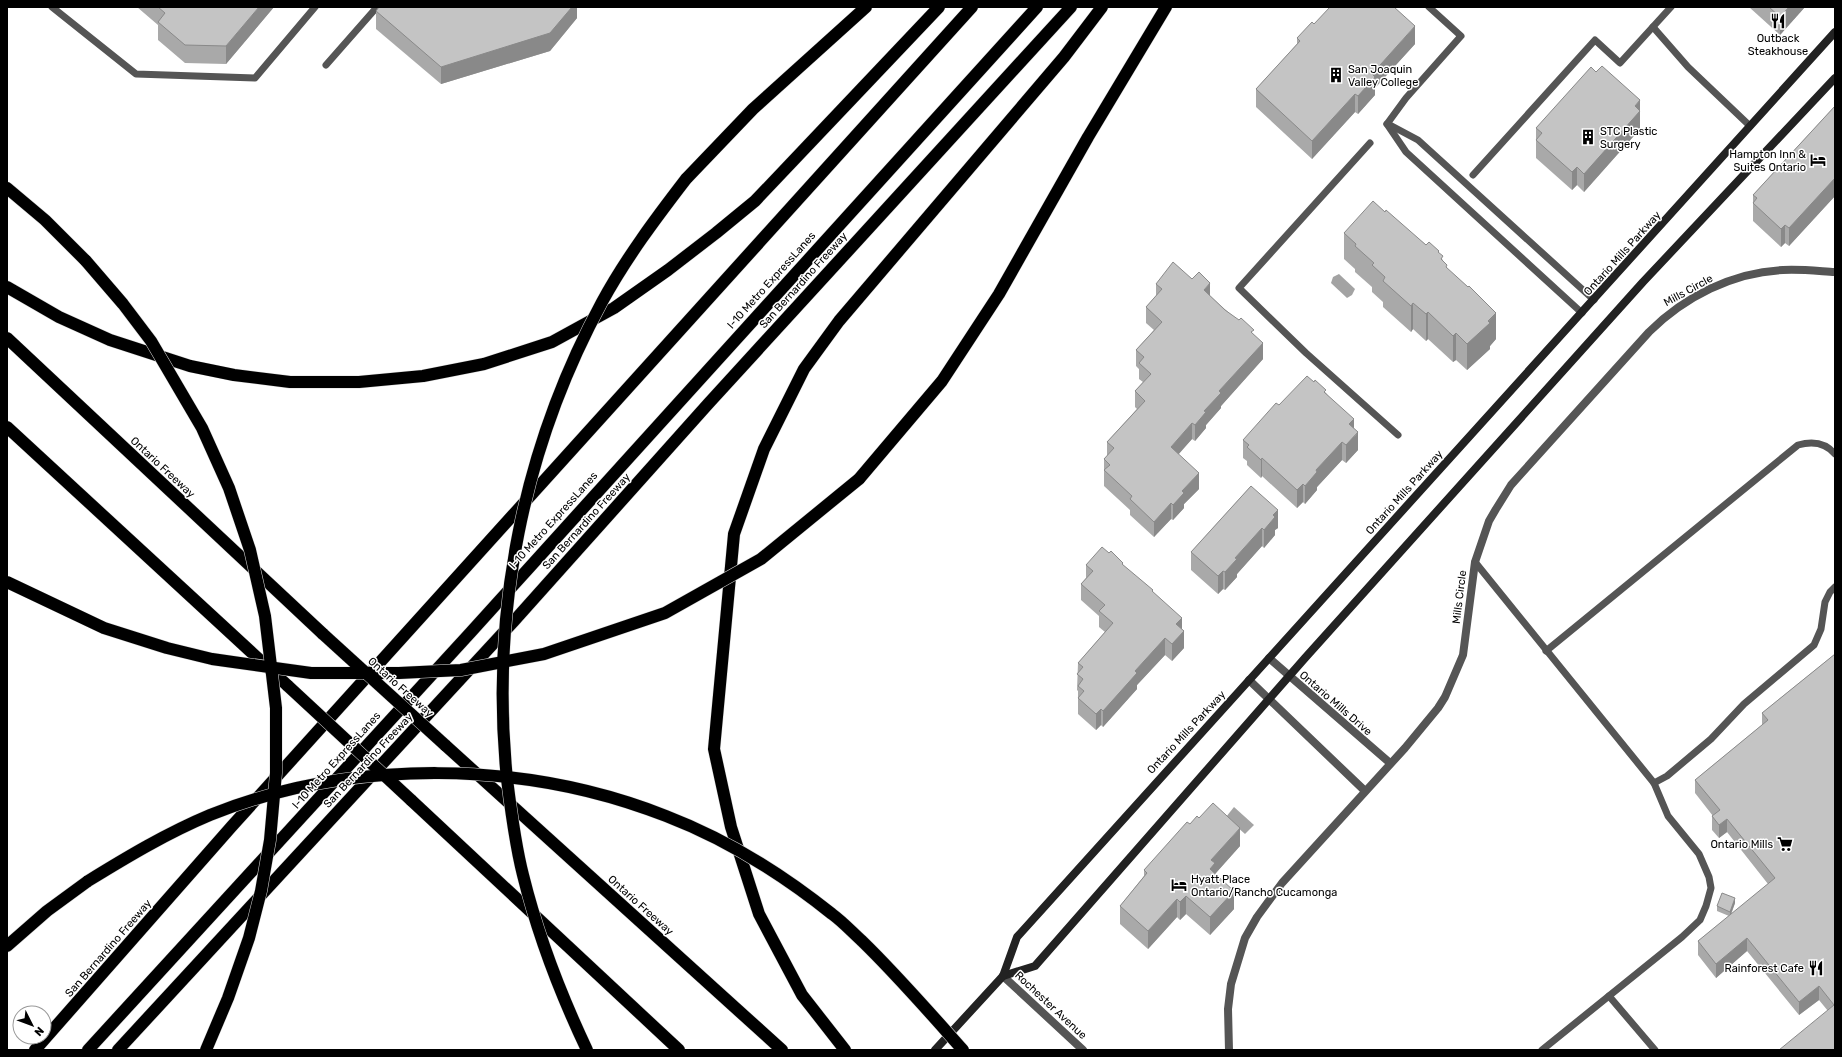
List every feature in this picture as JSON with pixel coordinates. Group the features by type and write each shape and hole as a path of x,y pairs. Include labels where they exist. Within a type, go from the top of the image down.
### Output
{"highway":[{"path":"587,1050 563,998 539,934 522,873 510,808 503,740 502,679 506,606 516,539 530,476 550,417 574,358 603,300 641,239 686,179 753,109 866,7"},
{"path":"7,287 59,317 110,340 190,366 234,375 290,382 359,382 423,376 484,364 552,342 614,308 674,266 755,200 939,7"},
{"name":"San Bernardino Freeway","path":"35,1050 232,826 972,7"},
{"name":"I-10 Metro ExpressLanes","path":"88,1050 460,643 1037,7"},
{"name":"San Bernardino Freeway","path":"118,1050 514,621 708,404 1070,7"},
{"path":"845,1050 802,995 760,914 731,827 714,749 734,534 764,449 804,369 839,321 1064,57 1102,7"},
{"path":"7,582 104,628 167,648 212,659 311,673 399,673 461,670 544,654 665,613 761,559 859,479 942,381 999,294 1088,137 1166,7"},
{"path":"7,188 45,220 86,261 123,304 151,341 202,428 229,488 245,536 265,616 276,708 276,773 270,840 261,891 249,938 228,998 206,1050"},
{"name":"Ontario Freeway","path":"7,338 323,634 782,1050"},
{"path":"7,427 679,1050"},
{"path":"7,946 47,911 88,881 147,845 211,815 276,794 335,782 402,773 465,773 534,780 604,795 666,816 723,841 782,876 835,915 875,954 963,1050"}],"main road":[{"name":"Ontario Mills Parkway","path":"934,1050 1003,976 1017,937 1835,32"},
{"name":"Ontario Mills Parkway","path":"1003,976 1035,966 1289,676 1638,288 1835,78"}],"street":[{"name":"Mills Circle","path":"1229,1050 1228,1009 1231,984 1245,938 1257,917 1282,884 1364,790 1390,764 1438,708 1445,697 1463,655 1475,562 1489,521 1511,485 1665,315 1681,304 1725,282 1752,274 1783,270 1835,272"},
{"name":"Ontario Mills Drive","path":"1269,658 1390,764"},
{"path":"1249,680 1364,790"},
{"name":"Rochester Avenue","path":"1003,976 1083,1050"}],"lane":[{"path":"52,7 136,74 254,78 315,7"},
{"path":"326,64 377,7"},
{"path":"1388,124 1406,98 1462,36 1429,7"},
{"path":"1473,175 1595,40 1620,63 1671,7"},
{"path":"1653,27 1688,67 1750,126"},
{"path":"1388,124 1418,140 1594,300"},
{"path":"1388,124 1406,152 1582,313"},
{"path":"1370,143 1239,288 1306,353 1398,435"},
{"path":"1546,651 1798,445 1809,442 1820,443 1835,454"},
{"path":"1475,562 1654,783 1668,816 1704,861 1711,888 1700,920 1682,937 1542,1050"},
{"path":"1654,783 1666,776 1711,739 1744,704 1814,646 1821,630 1825,602 1830,592 1835,587"},
{"path":"1609,996 1654,1050"}],"shaded area":[{"path":"1339,274 1355,289 1352,295 1347,298 1331,283 1333,277"},
{"path":"1234,807 1254,825 1245,834 1226,817"}],"building":[{"path":"158,7 259,7 226,46 185,45 158,22 165,13"},
{"path":"379,7 572,7 550,33 441,67 376,11"},
{"name":"San Joaquin Valley College","path":"1330,7 1394,7 1415,26 1372,74 1375,77 1358,96 1355,94 1312,141 1256,89 1300,41 1297,38 1312,22 1314,24"},
{"path":"1769,7 1789,7 1780,17"},
{"name":"STC Plastic Surgery","path":"1602,66 1640,100 1635,106 1640,111 1584,174 1577,167 1572,172 1536,140 1542,133 1536,128 1591,67 1596,72"},
{"name":"Hampton Inn & Suites Ontario","path":"1835,106 1835,178 1789,228 1785,225 1781,229 1753,203 1757,198 1753,195"},
{"path":"1373,201 1385,212 1386,210 1426,245 1429,242 1439,251 1438,252 1443,256 1441,259 1447,265 1446,267 1468,287 1469,286 1496,313 1488,321 1490,323 1467,344 1456,333 1453,336 1428,312 1426,314 1413,303 1411,306 1383,281 1385,277 1372,265 1374,263 1355,246 1356,244 1344,233"},
{"path":"1173,262 1192,279 1199,272 1210,283 1204,290 1225,310 1239,320 1241,318 1254,330 1251,332 1263,343 1219,391 1221,393 1204,411 1206,412 1195,425 1192,423 1171,447 1199,473 1182,491 1184,493 1173,505 1171,503 1154,522 1130,499 1132,496 1104,470 1110,465 1104,459 1114,448 1107,442 1145,401 1135,391 1151,374 1139,363 1144,357 1136,350 1162,322 1146,307 1162,289 1156,284"},
{"path":"1307,376 1314,382 1315,380 1326,390 1324,392 1354,419 1349,424 1358,432 1346,445 1342,442 1316,470 1317,472 1305,486 1303,484 1297,490 1262,458 1261,460 1247,447 1249,445 1243,440 1276,403 1279,405"},
{"path":"1251,486 1278,510 1273,515 1275,517 1264,530 1262,528 1235,558 1237,559 1225,572 1223,571 1218,576 1191,552"},
{"path":"1102,547 1109,553 1111,551 1123,563 1122,564 1153,590 1152,591 1182,618 1176,624 1184,631 1172,644 1165,638 1135,671 1137,673 1103,711 1101,709 1096,714 1078,698 1084,691 1078,686 1083,679 1077,674 1083,667 1078,663 1113,623 1099,611 1105,605 1081,584 1093,571 1086,565"},
{"name":"Ontario Mills","path":"1835,654 1835,1050 1779,1050 1834,1005 1819,986 1799,1002 1747,938 1716,964 1698,941 1775,878 1727,819 1719,825 1712,816 1720,810 1695,780 1768,720 1762,713"},
{"name":"Hyatt Place Ontario/Rancho Cucamonga","path":"1213,803 1240,828 1211,860 1215,863 1210,869 1234,891 1210,917 1186,896 1180,902 1177,899 1148,931 1120,906 1147,873 1144,870 1187,822 1190,824 1197,816 1199,818"},
{"path":"1722,893 1735,898 1730,912 1717,906"}],"place":[{"name":"Outback Steakhouse","path":"1778,21"},
{"name":"San Joaquin Valley College","path":"1336,75"},
{"name":"STC Plastic Surgery","path":"1588,137"},
{"name":"Hampton Inn & Suites Ontario","path":"1818,160"},
{"name":"Ontario Mills","path":"1785,844"},
{"name":"Hyatt Place Ontario/Rancho Cucamonga","path":"1179,885"},
{"name":"Rainforest Cafe","path":"1816,968"}]}
